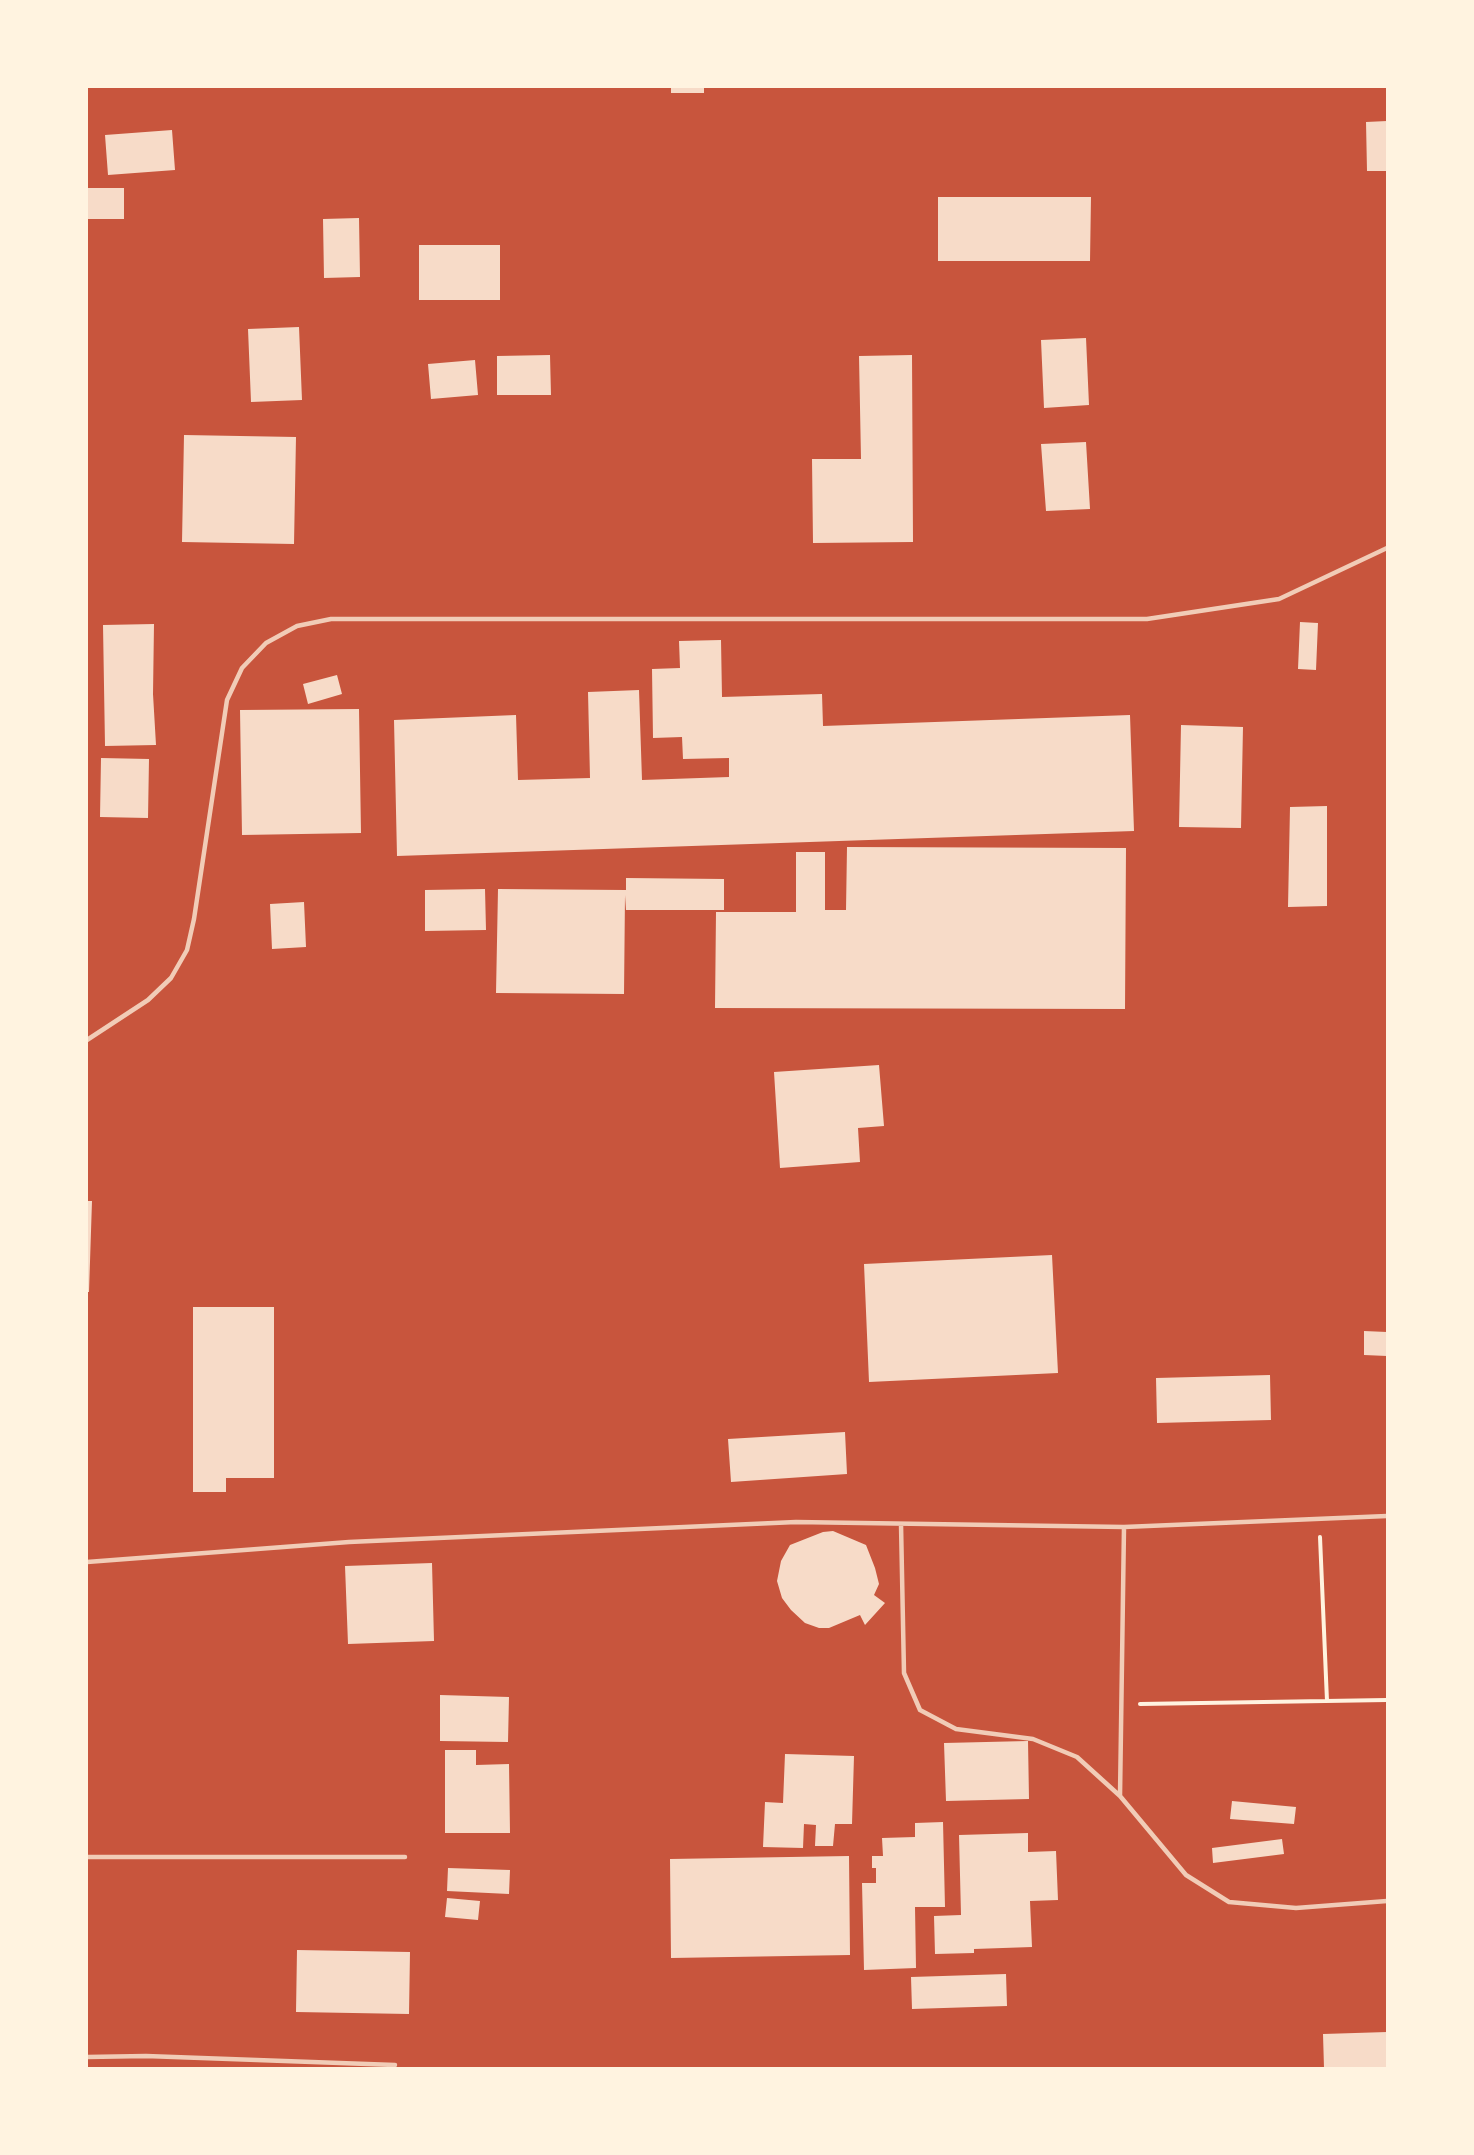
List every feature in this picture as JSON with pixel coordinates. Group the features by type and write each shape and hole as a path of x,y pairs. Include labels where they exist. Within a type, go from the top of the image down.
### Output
{"lane":[{"path":"87,1040 148,1000 171,978 187,950 227,700 242,668 266,643 297,626 331,619 1146,619 1279,599 1387,548"},
{"path":"87,1562 409,1539 796,1522 1124,1527 1387,1516"},
{"path":"901,1524 904,1673 920,1710 956,1729 1033,1739 1077,1757 1120,1796 1186,1875 1229,1902 1296,1908 1387,1901"},
{"path":"1120,1796 1124,1527"},
{"path":"87,1857 405,1857"},
{"path":"87,2057 146,2056 395,2065"}],"path":[{"path":"1320,1519 1327,1701"},
{"path":"1122,1704 1387,1700"}],"building":[{"path":"671,87 704,87 704,93 671,93"},
{"path":"1387,121 1387,171 1367,171 1366,122"},
{"path":"172,130 175,170 108,175 105,135"},
{"path":"88,188 124,188 124,219 88,219"},
{"path":"938,197 1091,197 1090,261 938,261"},
{"path":"359,218 360,277 324,278 323,219"},
{"path":"419,245 500,245 500,300 419,300"},
{"path":"299,327 302,400 251,402 248,329"},
{"path":"1086,338 1089,405 1044,408 1041,340"},
{"path":"550,355 551,395 497,395 497,356"},
{"path":"912,355 913,542 813,543 812,459 861,459 859,356"},
{"path":"475,360 478,395 431,399 428,364"},
{"path":"184,435 296,437 294,544 182,542"},
{"path":"1086,442 1090,509 1046,511 1041,444"},
{"path":"1300,622 1318,623 1316,670 1298,669"},
{"path":"154,624 153,694 156,745 105,746 103,625"},
{"path":"721,640 722,697 822,694 823,726 1130,715 1134,831 397,856 394,720 516,715 518,780 590,778 588,692 639,690 642,780 729,777 729,758 683,759 682,737 653,738 652,669 680,668 679,641"},
{"path":"337,675 342,694 308,704 303,684"},
{"path":"359,709 361,833 242,835 240,710"},
{"path":"1181,725 1243,727 1241,828 1179,827"},
{"path":"101,758 149,759 148,818 100,817"},
{"path":"1327,806 1327,906 1288,907 1290,807"},
{"path":"847,847 1126,848 1125,1009 715,1008 716,912 796,912 796,852 825,852 825,910 846,910"},
{"path":"626,878 724,879 724,910 626,910 625,895 624,994 496,993 498,889 626,890"},
{"path":"485,889 486,930 425,931 425,890"},
{"path":"304,902 306,947 272,949 270,904"},
{"path":"879,1065 884,1126 858,1128 860,1162 780,1168 774,1072"},
{"path":"87,1201 92,1201 89,1292 87,1292"},
{"path":"1052,1255 1058,1373 869,1382 864,1264"},
{"path":"193,1307 274,1307 274,1478 226,1478 226,1492 193,1492"},
{"path":"1364,1331 1387,1332 1387,1356 1364,1355"},
{"path":"1270,1375 1271,1420 1157,1423 1156,1378"},
{"path":"845,1432 847,1474 731,1482 728,1439"},
{"path":"833,1531 866,1545 875,1568 879,1584 874,1595 885,1603 865,1625 860,1615 829,1628 819,1628 805,1623 782,1598 777,1581 781,1561 790,1545 823,1532"},
{"path":"432,1563 434,1641 348,1644 345,1566"},
{"path":"440,1695 509,1697 508,1742 440,1741"},
{"path":"1028,1741 1029,1799 946,1801 944,1743"},
{"path":"445,1750 476,1750 476,1765 509,1764 510,1833 445,1833"},
{"path":"785,1754 854,1756 852,1824 835,1824 833,1846 815,1846 816,1825 804,1824 803,1848 763,1847 765,1802 783,1803"},
{"path":"1232,1801 1296,1807 1294,1824 1230,1819"},
{"path":"943,1822 945,1907 915,1907 916,1968 864,1970 862,1883 876,1883 876,1868 872,1868 872,1856 883,1856 882,1838 915,1837 915,1823"},
{"path":"1028,1833 1028,1852 1056,1851 1058,1900 1030,1901 1032,1947 974,1949 974,1953 935,1954 934,1916 961,1915 959,1835"},
{"path":"1282,1839 1284,1854 1213,1863 1212,1848"},
{"path":"849,1856 850,1955 671,1958 670,1859"},
{"path":"448,1868 510,1870 509,1894 447,1891"},
{"path":"447,1898 480,1901 478,1920 445,1917"},
{"path":"297,1950 410,1952 409,2014 296,2012"},
{"path":"1006,1974 1007,2006 912,2009 911,1977"},
{"path":"1387,2032 1387,2068 1324,2068 1323,2034"}]}
